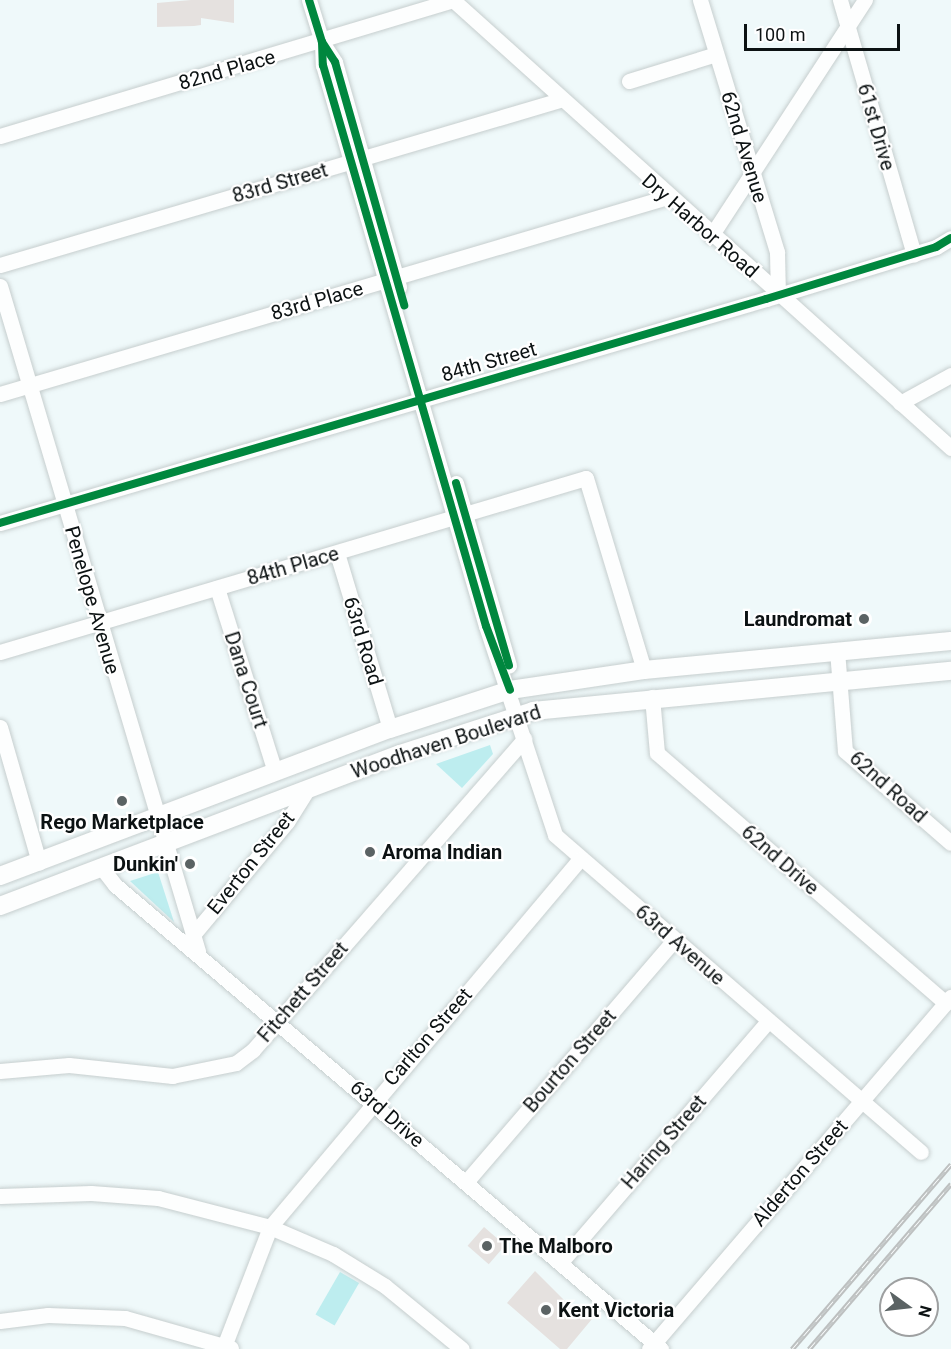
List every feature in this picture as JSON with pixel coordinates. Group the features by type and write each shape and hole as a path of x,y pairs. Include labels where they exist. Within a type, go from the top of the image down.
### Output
{"main road":[{"name":"Woodhaven Boulevard","path":"0,876 390,729 510,690 644,670 951,641"},
{"name":"Woodhaven Boulevard","path":"0,906 308,789 517,716 652,696 951,670"}],"street":[{"name":"63rd Avenue","path":"309,0 322,42 335,62 357,160 391,280 461,517 511,672 510,690 517,716 555,835 921,1152"},
{"name":"82nd Place","path":"0,136 322,42 453,0"},
{"name":"Dry Harbor Road","path":"453,0 667,197 951,448"},
{"name":"62nd Avenue","path":"700,0 777,252 778,295"},
{"name":"61st Drive","path":"840,0 914,254"},
{"path":"711,236 865,0"},
{"path":"629,81 716,54"},
{"name":"83rd Street","path":"0,265 560,100"},
{"name":"83rd Place","path":"0,394 667,197"},
{"name":"84th Street","path":"0,523 778,295 914,254 951,238"},
{"name":"Penelope Avenue","path":"0,285 165,845"},
{"path":"900,403 951,375"},
{"name":"84th Place","path":"0,652 461,517 586,478 644,670"},
{"name":"63rd Road","path":"337,553 390,729"},
{"name":"Dana Court","path":"217,588 275,772"},
{"name":"62nd Road","path":"837,650 844,751 951,843"},
{"name":"62nd Drive","path":"652,696 657,753 948,1000"},
{"path":"0,727 39,862"},
{"name":"Fitchett Street","path":"0,1071 69,1065 172,1076 209,1071 244,1056 278,1021 524,739"},
{"name":"Everton Street","path":"192,936 287,822 308,789"},
{"name":"63rd Drive","path":"165,845 192,936 200,954 655,1347"},
{"name":"Carlton Street","path":"227,1347 270,1227 372,1101 580,859"},
{"path":"101,867 115,885 200,954"},
{"name":"Bourton Street","path":"466,1182 674,940"},
{"name":"Alderton Street","path":"655,1347 948,1000"},
{"name":"Haring Street","path":"560,1263 768,1021"},
{"path":"0,1196 91,1192 158,1198 270,1227 333,1254 385,1286 462,1349"},
{"path":"0,1320 48,1315 125,1318 227,1347"}],"shaded area":[{"path":"490,745 493,754 462,788 436,764"},
{"path":"158,872 174,922 130,881"},
{"path":"340,1272 359,1283 335,1325 316,1314"}],"building":[{"path":"234,0 234,23 201,18 201,25 157,27 157,3"},
{"name":"The Malboro","path":"484,1227 505,1245 489,1264 468,1246"},
{"name":"Kent Victoria","path":"535,1271 574,1310 592,1319 567,1349 560,1349 507,1303"}],"railway":[{"path":"792,1349 951,1164"},
{"path":"809,1349 951,1184"}],"cycle path":[{"path":"309,0 322,42 323,65 486,626 510,690"},
{"path":"322,42 335,62 404,305"},
{"path":"0,523 766,299 936,247 951,238"},
{"path":"456,483 509,665"}],"place":[{"name":"Laundromat","path":"864,619"},
{"name":"Rego Marketplace","path":"122,801"},
{"name":"Aroma Indian","path":"370,852"},
{"name":"Dunkin'","path":"190,864"},
{"name":"The Malboro","path":"487,1246"},
{"name":"Kent Victoria","path":"546,1310"}]}
